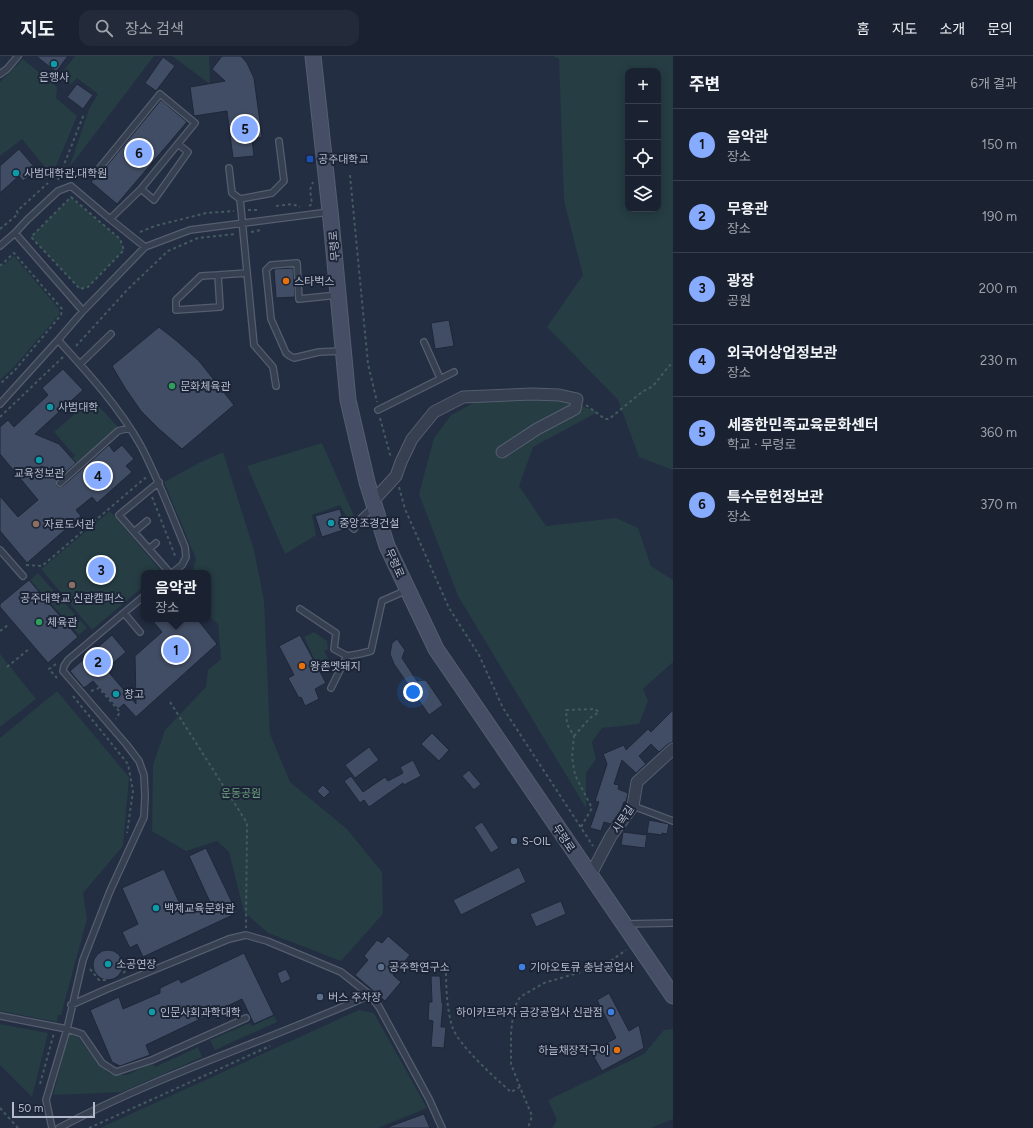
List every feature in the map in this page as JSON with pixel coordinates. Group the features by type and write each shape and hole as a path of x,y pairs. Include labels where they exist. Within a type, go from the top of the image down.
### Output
{"main road":[{"name":"무령로","path":"313,56 348,400 374,503 387,546 436,649 622,924 673,996"}],"street":[{"path":"374,503 396,476 412,439 434,412 463,397 539,394 558,395 577,399 575,409 537,429 502,452"},
{"name":"시목길","path":"590,876 611,836 633,806 637,782 673,749"}],"lane":[{"path":"0,74 7,69 18,56"},
{"path":"98,170 160,94 195,122 141,188 110,219"},
{"path":"229,168 232,193 240,199 272,193 284,181 279,141"},
{"path":"141,188 154,200 188,152 178,144"},
{"path":"0,246 58,191 71,186 145,247"},
{"path":"240,199 254,345 273,367 276,386"},
{"path":"0,404 83,311 145,247 190,230 330,212"},
{"path":"15,233 83,311"},
{"path":"338,295 299,299 296,263 271,265 266,270 271,319 286,353 294,358 319,352 343,351"},
{"path":"218,275 220,307 176,310 176,300 201,276 247,272"},
{"path":"80,364 111,334"},
{"path":"58,340 100,387 129,428 159,482 185,547 186,557 182,564 175,570"},
{"path":"424,342 440,378"},
{"path":"378,410 454,372"},
{"path":"60,483 118,431 129,428"},
{"path":"159,482 119,515 168,570"},
{"path":"347,522 354,529 358,521 374,503"},
{"path":"134,532 147,521"},
{"path":"148,549 156,543"},
{"path":"0,550 23,576"},
{"path":"300,609 336,633 334,649 347,656 359,654 372,651 382,601 407,590"},
{"path":"52,1128 46,1100 67,1029 82,960 110,891 144,817 145,796 144,775 139,762 126,744 63,671 68,660 141,599"},
{"path":"124,613 140,632"},
{"path":"332,688 347,656"},
{"path":"633,806 673,821"},
{"path":"622,924 673,923"},
{"path":"71,1005 229,940 246,935 267,941 342,972 370,995 379,1007 429,1099 442,1128"},
{"path":"59,1128 89,1112 212,1059 370,995"},
{"path":"0,1016 67,1029 82,1034 102,1063 116,1072 152,1060 246,1018"}],"path":[{"path":"58,180 84,114"},
{"path":"350,175 368,364 378,410 405,509 449,608 479,655 503,708 600,857"},
{"path":"276,206 292,204 305,209 312,204 310,190 315,177"},
{"path":"0,229 18,214 17,211 48,183"},
{"path":"71,197 120,239 124,250 88,287 80,289 31,237 71,197"},
{"path":"140,232 155,226 206,213 260,210"},
{"path":"76,346 128,289 168,251 198,238 264,230"},
{"path":"0,266 14,253 62,309 61,315 15,370 0,384"},
{"path":"0,417 63,357"},
{"path":"577,399 605,419 609,419 642,392 653,386 673,363"},
{"path":"23,563 26,566 42,566 92,522"},
{"path":"0,631 8,625"},
{"path":"7,667 29,649"},
{"path":"49,670 58,680"},
{"path":"83,694 98,688 120,712 114,722"},
{"path":"68,691 128,764 133,791 127,834"},
{"path":"170,702 247,823 246,935"},
{"path":"574,736 590,718 599,712 595,709 566,710 567,724 574,736 572,757 575,775 592,808 581,827"},
{"path":"528,1128 532,1116 512,1064 511,1032 514,1008 520,997 544,983 605,965 636,943"},
{"path":"446,962 448,1003 452,1027 462,1043 505,1087 511,1092 520,1087"},
{"path":"92,963 90,969 99,980 111,980"},
{"path":"120,977 130,968 142,967"},
{"path":"40,1084 54,1033"},
{"path":"89,1128 272,1046"},
{"path":"0,1108 18,1128"}],"green space":[{"path":"75,56 154,56 69,168 89,109 98,94 77,78 71,84 61,74"},
{"path":"172,56 209,56 210,84"},
{"path":"553,56 673,56 673,470 639,457 618,400 547,327 583,275 564,201 559,59"},
{"path":"23,59 57,87 56,98 77,116 52,176 22,139 0,156 0,82"},
{"path":"71,197 120,239 124,250 88,287 80,289 31,237"},
{"path":"14,256 59,309 59,315 12,369 0,380 0,268"},
{"path":"561,398 598,412 533,447 519,486 546,526 616,518 638,528 651,566 673,580 673,662 643,689 648,701 639,724 602,728 592,742 596,759 586,773 586,808 458,596 419,494 434,438 451,415 477,401"},
{"path":"92,399 119,428 57,483 52,477 75,456 54,432"},
{"path":"322,443 354,516 347,518 340,505 312,515 316,535 285,554 247,466"},
{"name":"운동공원","path":"223,452 254,550 264,600 270,734 290,782 347,829 382,872 383,914 341,961 268,933 244,912 229,852 217,841 186,851 152,831 153,765 165,730 206,687 208,670 221,659 218,624 211,618 211,570 193,570 196,559 164,482"},
{"path":"110,511 160,570 141,570 141,589 92,630 41,569"},
{"path":"38,573 87,628 79,635 30,580"},
{"path":"314,632 327,641 328,649 324,651 329,661 318,667 304,637"},
{"path":"0,654 36,699 0,727"},
{"path":"57,691 129,777 123,846 83,893 87,919 61,1015 58,1015 57,1022 0,1011 0,738"},
{"path":"359,1010 374,1013 427,1108 378,1128 100,1128"},
{"path":"274,1016 277,1022 215,1050 210,1040 250,1023 252,1026"},
{"path":"0,1024 48,1033 32,1097 0,1065"},
{"path":"673,1029 673,1119 651,1128 552,1128 557,1120 548,1100 644,1054 664,1030"},
{"path":"69,1034 79,1038 99,1065 110,1074 127,1075 152,1063 155,1067 198,1047 202,1057 122,1092 53,1095"}],"building":[{"name":"은행사","path":"36,56 68,56 56,72"},
{"path":"222,56 241,56 247,63 254,78 262,137 252,139 254,156 233,158 227,111 194,116 190,87 225,81 212,69"},
{"path":"163,57 175,66 156,91 145,83"},
{"path":"77,84 93,95 83,109 67,97"},
{"path":"161,100 187,122 117,204 91,182 98,174 101,173"},
{"name":"사범대학관,대학원","path":"19,149 37,170 23,181 19,176 0,193 0,166"},
{"name":"스타벅스","path":"293,268 295,297 276,298 274,269"},
{"path":"449,320 454,346 435,349 431,323"},
{"name":"문화체육관","path":"159,327 199,361 234,405 182,449 141,411 112,366"},
{"path":"63,369 83,390 35,434 59,444 76,463 57,480 57,486 63,486 109,445 114,452 122,445 134,459 126,466 132,472 97,503 92,497 76,510 81,516 27,563 0,531 0,496 18,517 38,500 0,454 0,427 8,420 14,427 48,395 42,388"},
{"name":"중앙조경건설","path":"340,509 346,529 322,537 315,516"},
{"name":"체육관","path":"29,580 78,637 48,663 0,607 0,604"},
{"path":"154,622 199,622 217,644 136,717 124,704 118,709 93,681 84,688 70,671 112,635 126,652 106,669 136,704 135,656 162,632"},
{"name":"왕촌멧돼지","path":"300,635 326,683 315,689 319,699 305,706 301,697 299,698 288,678 294,675 279,646"},
{"path":"397,639 405,650 402,658 417,681 426,680 443,705 429,715 394,664 390,654 392,643"},
{"path":"673,710 673,742 668,744 659,752 651,744 639,756 646,764 636,773 622,760 614,784 619,785 618,789 628,793 626,802 624,802 621,810 611,824 604,822 601,831 590,828 599,802 595,801 607,764 603,754 624,745 626,750 648,729 651,732"},
{"path":"432,733 449,750 439,761 421,744"},
{"path":"369,747 379,760 355,778 345,765"},
{"path":"413,760 421,776 404,785 403,783 369,807 364,800 360,803 344,781 351,776 363,792 385,777 388,781 403,773 400,767"},
{"path":"469,770 481,784 474,790 462,776"},
{"path":"323,785 330,792 324,798 317,791"},
{"path":"649,820 669,824 667,834 662,833 662,835 647,833"},
{"path":"482,822 499,848 491,853 474,827"},
{"path":"623,832 647,835 645,848 621,845"},
{"name":"백제교육문화관","path":"206,848 237,913 143,957 137,944 130,948 122,932 138,924 122,888 164,869 184,913 210,902 189,856"},
{"path":"519,867 526,882 461,915 453,900"},
{"path":"561,901 566,914 536,927 530,914"},
{"name":"공주학연구소","path":"388,936 410,955 393,975 401,982 385,1001 355,975 368,960 364,956 377,940 382,943"},
{"name":"소공연장","path":"108,950 119,954 123,965 119,976 108,980 97,976 93,965 97,954"},
{"name":"인문사회과학대학","path":"244,953 274,1015 254,1024 242,999 146,1045 150,1055 120,1066 112,1062 90,1010 119,997 123,1009 160,993 160,988 179,979 181,983"},
{"path":"423,963 432,965 430,975 421,973"},
{"path":"286,969 291,979 281,984 277,973"},
{"path":"431,976 440,976 443,1003 441,1027 446,1027 444,1048 431,1047 433,1021 428,1020 429,1002 432,1002"},
{"name":"하늘채장작구이","path":"609,993 629,1031 639,1025 644,1048 602,1071 591,1052 616,1038 597,1000"},
{"path":"424,1114 430,1128 388,1128 388,1127"}],"place":[{"name":"은행사","path":"54,64"},
{"name":"세종한민족교육문화센터","path":"245,129"},
{"name":"특수문헌정보관","path":"139,153"},
{"name":"공주대학교","path":"310,159"},
{"name":"사범대학관,대학원","path":"16,173"},
{"name":"스타벅스","path":"286,281"},
{"name":"문화체육관","path":"172,386"},
{"name":"사범대학","path":"50,407"},
{"name":"교육정보관","path":"39,460"},
{"name":"외국어상업정보관","path":"98,476"},
{"name":"중앙조경건설","path":"331,523"},
{"name":"자료도서관","path":"36,524"},
{"name":"광장","path":"101,570"},
{"name":"공주대학교 신관캠퍼스","path":"72,585"},
{"name":"체육관","path":"39,622"},
{"name":"음악관","path":"176,650"},
{"name":"무용관","path":"98,662"},
{"name":"왕촌멧돼지","path":"302,666"},
{"name":"창고","path":"116,694"},
{"name":"S-OIL","path":"514,841"},
{"name":"백제교육문화관","path":"156,908"},
{"name":"소공연장","path":"108,964"},
{"name":"공주학연구소","path":"381,967"},
{"name":"기아오토큐 충남공업사","path":"522,967"},
{"name":"버스 주차장","path":"320,997"},
{"name":"인문사회과학대학","path":"152,1012"},
{"name":"하이카프라자 금강공업사 신관점","path":"611,1012"},
{"name":"하늘채장작구이","path":"617,1050"}]}
